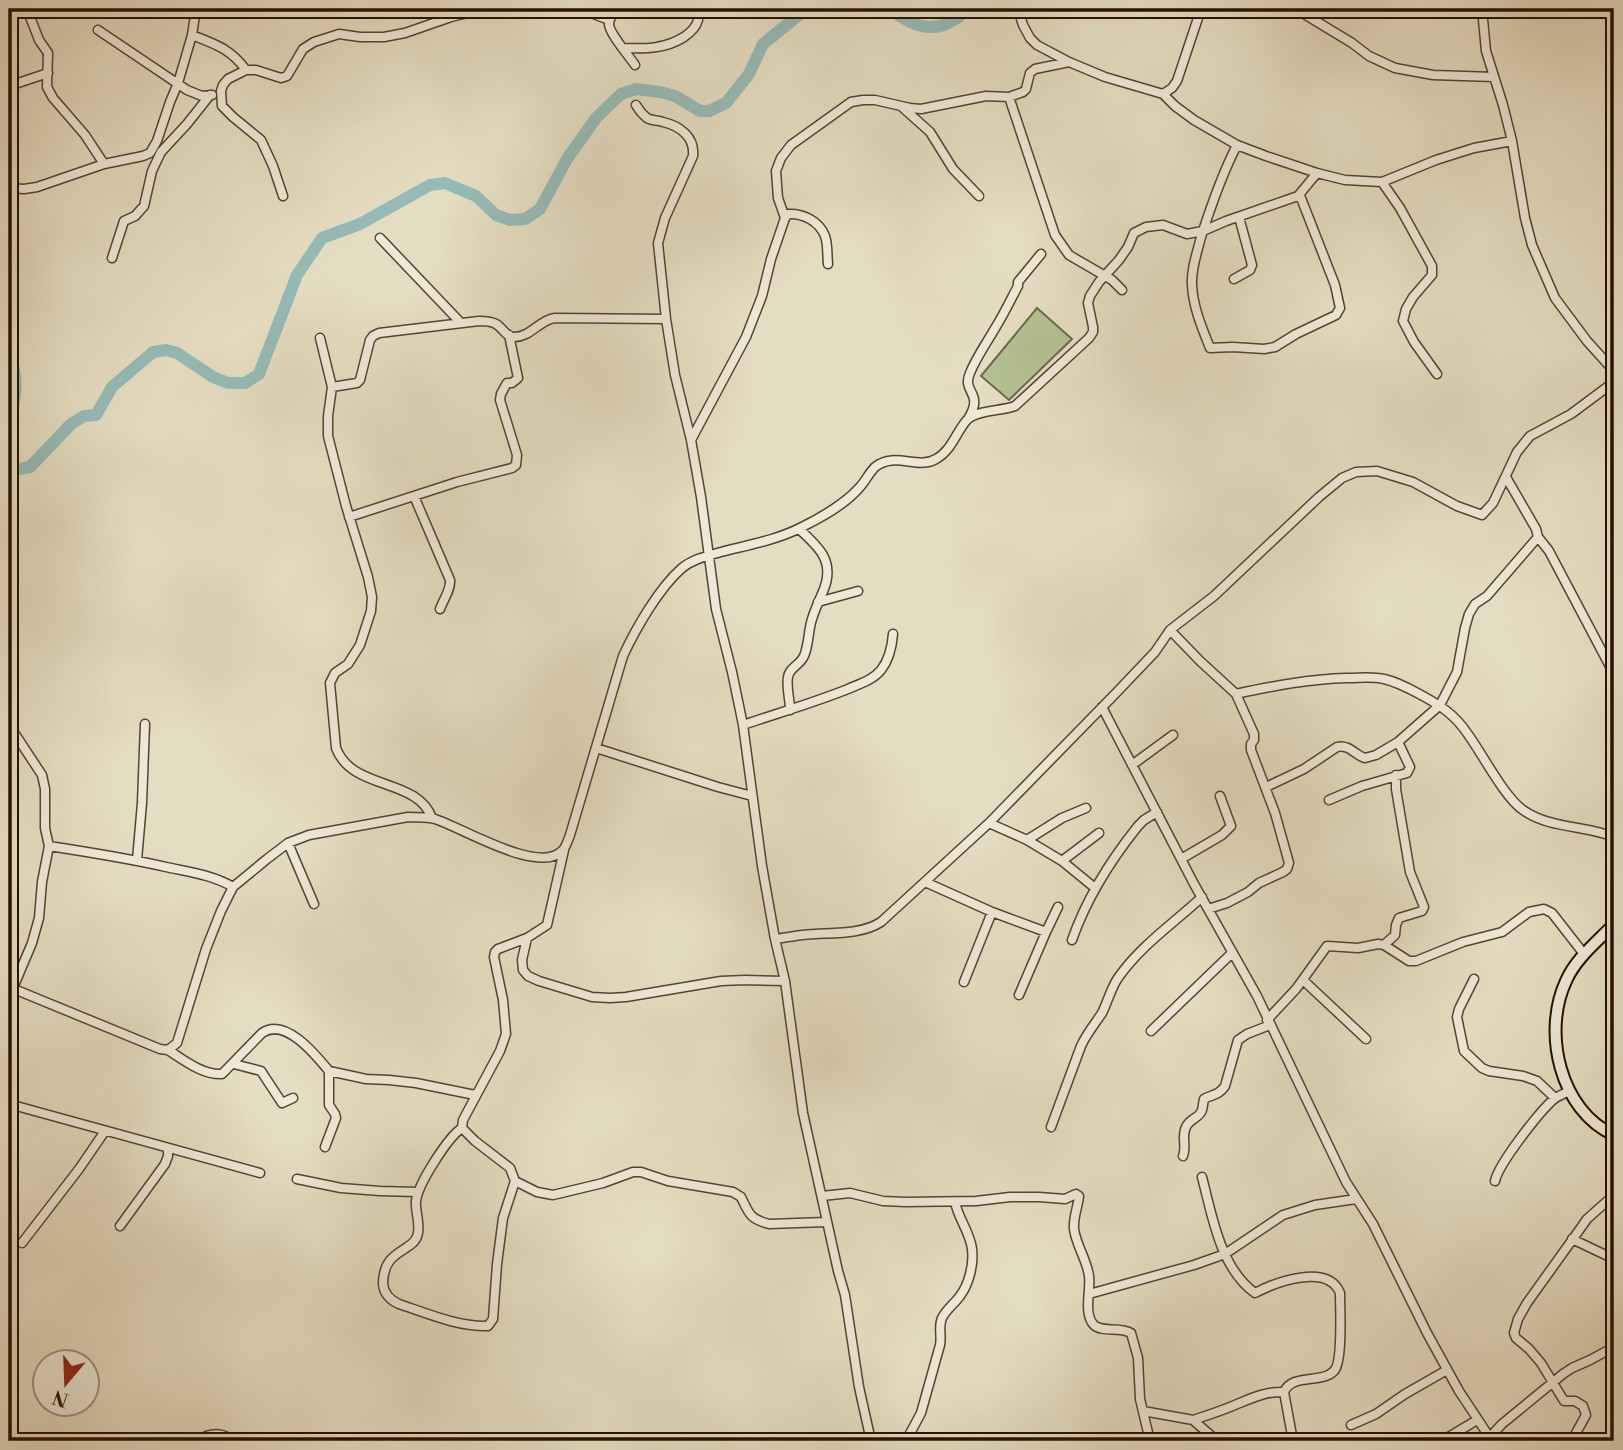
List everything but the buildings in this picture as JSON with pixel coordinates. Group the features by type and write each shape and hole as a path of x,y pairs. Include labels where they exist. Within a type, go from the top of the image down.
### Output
{"street":[{"path":"27,9 39,40 48,53 47,87 104,164"},
{"path":"9,188 37,187 104,164 150,153 178,83 196,9"},
{"path":"283,196 261,140 222,106 221,91 228,79 246,71 256,70 281,78 287,76 303,49 326,37 339,34 384,37 476,11 501,9"},
{"path":"581,9 609,20"},
{"path":"617,9 609,20 609,26 635,65"},
{"path":"624,48 666,46 677,41 692,31 698,19 696,9"},
{"path":"1018,9 1023,25 1037,46 1115,80 1163,94 1194,120 1237,145 1317,173 1345,180 1381,182 1474,148 1512,141"},
{"path":"1163,94 1177,81 1201,9"},
{"path":"1296,9 1352,43 1369,57 1395,68 1433,75 1494,77"},
{"path":"1482,9 1486,51 1512,141 1532,245 1555,298 1614,370"},
{"path":"98,30 195,94 210,95 221,91"},
{"path":"192,34 227,50 238,59 246,71"},
{"path":"785,218 778,198 776,171 781,158 791,145 851,102 875,100 921,109 986,96 1009,97 1026,89 1030,73 1035,69 1069,62"},
{"path":"9,86 48,73"},
{"path":"112,258 124,221 135,216 144,206 152,171 161,152 210,95"},
{"path":"1009,97 1055,236 1069,255 1105,276 1122,290"},
{"path":"636,105 645,117 674,125 686,133 694,147 693,156 660,232 658,246 666,319 675,375 691,440 716,609 743,725 762,866 785,981 803,1113 845,1295 859,1387 871,1441"},
{"path":"202,107 222,106"},
{"path":"900,106 930,132 953,169 979,196"},
{"path":"1237,145 1203,231 1193,268 1195,304 1210,348 1275,348 1296,334 1336,315 1340,308 1331,274 1298,195"},
{"path":"968,419 1015,405 1089,338 1093,332 1088,303 1090,296 1094,287 1119,260 1134,233 1163,225 1187,234 1203,231 1298,195 1317,173"},
{"path":"1381,182 1400,208 1432,266 1432,275 1413,297 1406,309 1404,321 1414,342 1437,374"},
{"path":"691,440 746,337 788,214 807,217 820,228 825,236 828,264"},
{"path":"1234,279 1250,270 1252,265 1239,217"},
{"path":"380,238 460,322"},
{"path":"462,1128 510,1168 515,1181 503,1218 493,1320 488,1326 470,1325 398,1304 384,1291 384,1274 390,1259 414,1242 418,1234 417,1192 438,1156 462,1128 475,1095 500,1051 506,1034 495,953 547,925 564,850 623,656 635,629 668,583 691,562 799,529 849,498 874,468 888,460 935,460 948,449 975,403 967,383 968,376 1005,312 1018,282 1041,254"},
{"path":"332,387 357,383 360,380 370,340 379,333 488,321 496,323 514,337 526,334 547,319 555,318 666,319"},
{"path":"349,517 516,465 517,456 500,400 507,383 518,378 509,335"},
{"path":"320,338 332,387 328,436 372,597 371,611 360,645 348,664 335,673 330,683 336,748 351,770 408,794 426,805 432,818"},
{"path":"775,939 862,930 881,922 989,823 1155,652 1170,630 1214,596 1319,497 1347,475 1377,471 1399,477 1482,516 1493,503 1517,452 1530,436 1571,414 1614,382"},
{"path":"1506,477 1538,537 1549,551 1614,674"},
{"path":"414,496 450,580 440,609"},
{"path":"790,710 789,673 803,658 812,618 826,582 827,569 818,547 799,529"},
{"path":"1266,788 1304,769 1337,747 1342,746 1361,757 1370,758 1398,742 1440,705 1457,673 1469,614 1475,604 1487,596 1538,537"},
{"path":"818,602 858,591"},
{"path":"1170,630 1236,694 1254,734 1251,750 1275,813 1289,863 1289,867 1283,872 1259,883 1248,892 1208,909"},
{"path":"743,725 870,680 881,670 891,652 893,634"},
{"path":"1236,694 1323,679 1367,677 1395,682 1440,705 1456,717 1507,794 1522,810 1550,822 1585,828 1614,837"},
{"path":"1102,708 1251,986 1332,1157 1373,1224 1447,1370 1491,1439 1502,1424 1572,1367 1614,1347"},
{"path":"137,860 145,724"},
{"path":"9,725 42,775 48,845 39,918 32,943 11,987 168,1049 208,1073 222,1074 262,1033 275,1028 284,1030 311,1050 329,1071 366,1079 416,1083 475,1095"},
{"path":"1132,765 1173,735"},
{"path":"1329,800 1362,786 1407,773 1410,767 1398,742"},
{"path":"596,748 752,796"},
{"path":"1384,945 1395,935 1399,918 1422,911 1424,907 1410,872 1396,775"},
{"path":"1181,859 1222,835 1231,826 1220,796"},
{"path":"1027,840 1062,818 1086,808"},
{"path":"1072,940 1095,888 1143,820 1157,812"},
{"path":"168,1049 177,1043 206,949 233,887 288,844 334,829 408,817 432,818 520,855 534,858 555,856 564,850"},
{"path":"989,823 1062,860 1095,888"},
{"path":"1062,860 1099,833"},
{"path":"288,844 314,904"},
{"path":"48,845 204,875 233,887"},
{"path":"925,882 992,912 1046,932"},
{"path":"1051,1128 1081,1045 1101,1013 1111,988 1148,944 1202,897"},
{"path":"1019,995 1058,907"},
{"path":"1183,1156 1185,1128 1200,1115 1204,1099 1221,1092 1225,1086 1238,1040 1268,1022 1327,946 1384,945 1409,961 1416,961 1463,942 1502,932 1529,912 1544,909 1558,919 1584,954"},
{"path":"964,982 992,912"},
{"path":"1614,925 1573,967 1565,983 1557,1017 1556,1047 1569,1091 1580,1108 1593,1122 1614,1135"},
{"path":"527,938 522,960 523,970 528,976 592,997 610,998 721,981 785,981"},
{"path":"1151,1031 1232,953"},
{"path":"1474,979 1457,1017 1464,1051 1489,1071 1537,1081 1555,1098"},
{"path":"1303,980 1366,1039"},
{"path":"234,1063 261,1071 282,1103 293,1098"},
{"path":"325,1147 336,1118 329,1105 329,1071"},
{"path":"1494,1181 1534,1121 1555,1098 1569,1091"},
{"path":"9,1104 260,1173"},
{"path":"22,1243 105,1131"},
{"path":"120,1226 165,1164 168,1148"},
{"path":"515,1181 537,1192 553,1195 641,1172 668,1181 733,1192 741,1197 753,1218 761,1222 827,1222"},
{"path":"1202,1177 1225,1254 1243,1283 1255,1293 1297,1277 1328,1279 1337,1286 1340,1293 1337,1367 1328,1375 1293,1382 1286,1386 1284,1392 1293,1441"},
{"path":"297,1179 341,1188 417,1192"},
{"path":"822,1196 850,1193 883,1201 955,1202 1029,1197 1065,1199 1076,1194 1079,1196 1074,1228 1090,1277 1090,1317 1094,1325 1102,1329 1125,1329 1132,1336 1138,1358 1140,1399 1150,1441"},
{"path":"1577,1441 1576,1433 1586,1415 1583,1406 1575,1401 1563,1401 1535,1356 1516,1338 1514,1328 1527,1303 1587,1219 1614,1195"},
{"path":"1089,1294 1225,1254 1283,1215 1315,1205 1356,1199"},
{"path":"905,1441 921,1413 940,1345 941,1320 965,1289 971,1267 972,1246 955,1202"},
{"path":"1572,1239 1614,1259"},
{"path":"1351,1426 1376,1414 1447,1370"},
{"path":"1143,1411 1193,1420 1266,1393 1284,1392"},
{"path":"1193,1420 1217,1441"},
{"path":"1442,1441 1477,1420"},
{"path":"204,1441 206,1436 215,1433 235,1441"}],"green space":[{"path":"1037,308 1072,339 1009,400 981,376"}],"waterway":[{"path":"9,462 20,469 30,467 71,424 84,416 96,415 112,387 153,352 166,350 177,353 213,377 228,383 245,383 259,374 297,275 322,238 360,224 430,185 445,183 476,196 496,215 510,220 525,219 540,209 567,159 596,118 621,94 636,89 660,92 675,96 700,111 709,111 726,103 749,74 763,44 806,9"},
{"path":"889,9 924,27 940,26 960,16 965,9"},
{"path":"9,358 16,384 9,430"}]}
